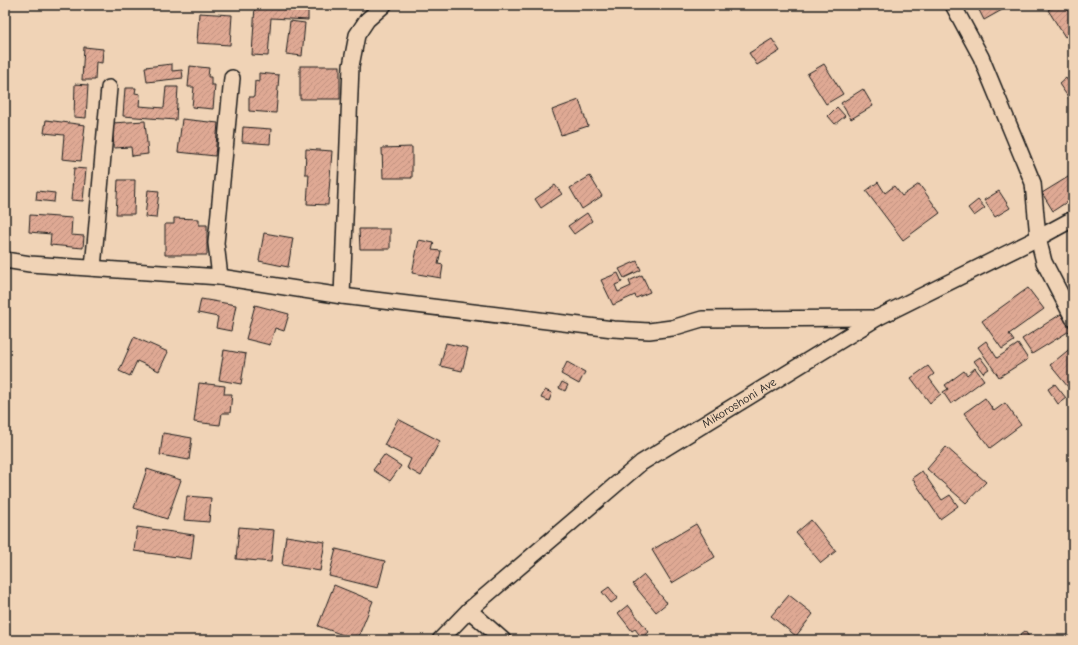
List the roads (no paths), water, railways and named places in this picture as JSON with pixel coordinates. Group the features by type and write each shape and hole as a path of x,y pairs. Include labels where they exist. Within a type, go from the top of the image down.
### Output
{"street":[{"path":"342,296 351,66 357,35 367,20 384,5"},
{"path":"953,5 981,57 1033,183 1038,238 1044,262 1073,318"},
{"path":"220,277 216,243 232,78"},
{"path":"93,268 109,88"},
{"name":"Mikoroshoni Ave","path":"440,640 469,610 641,463 876,318 1038,238 1073,218"},
{"path":"5,260 30,264 220,277 342,296 613,330 642,331 672,328 702,319 876,318"},
{"path":"469,610 503,640"}]}
